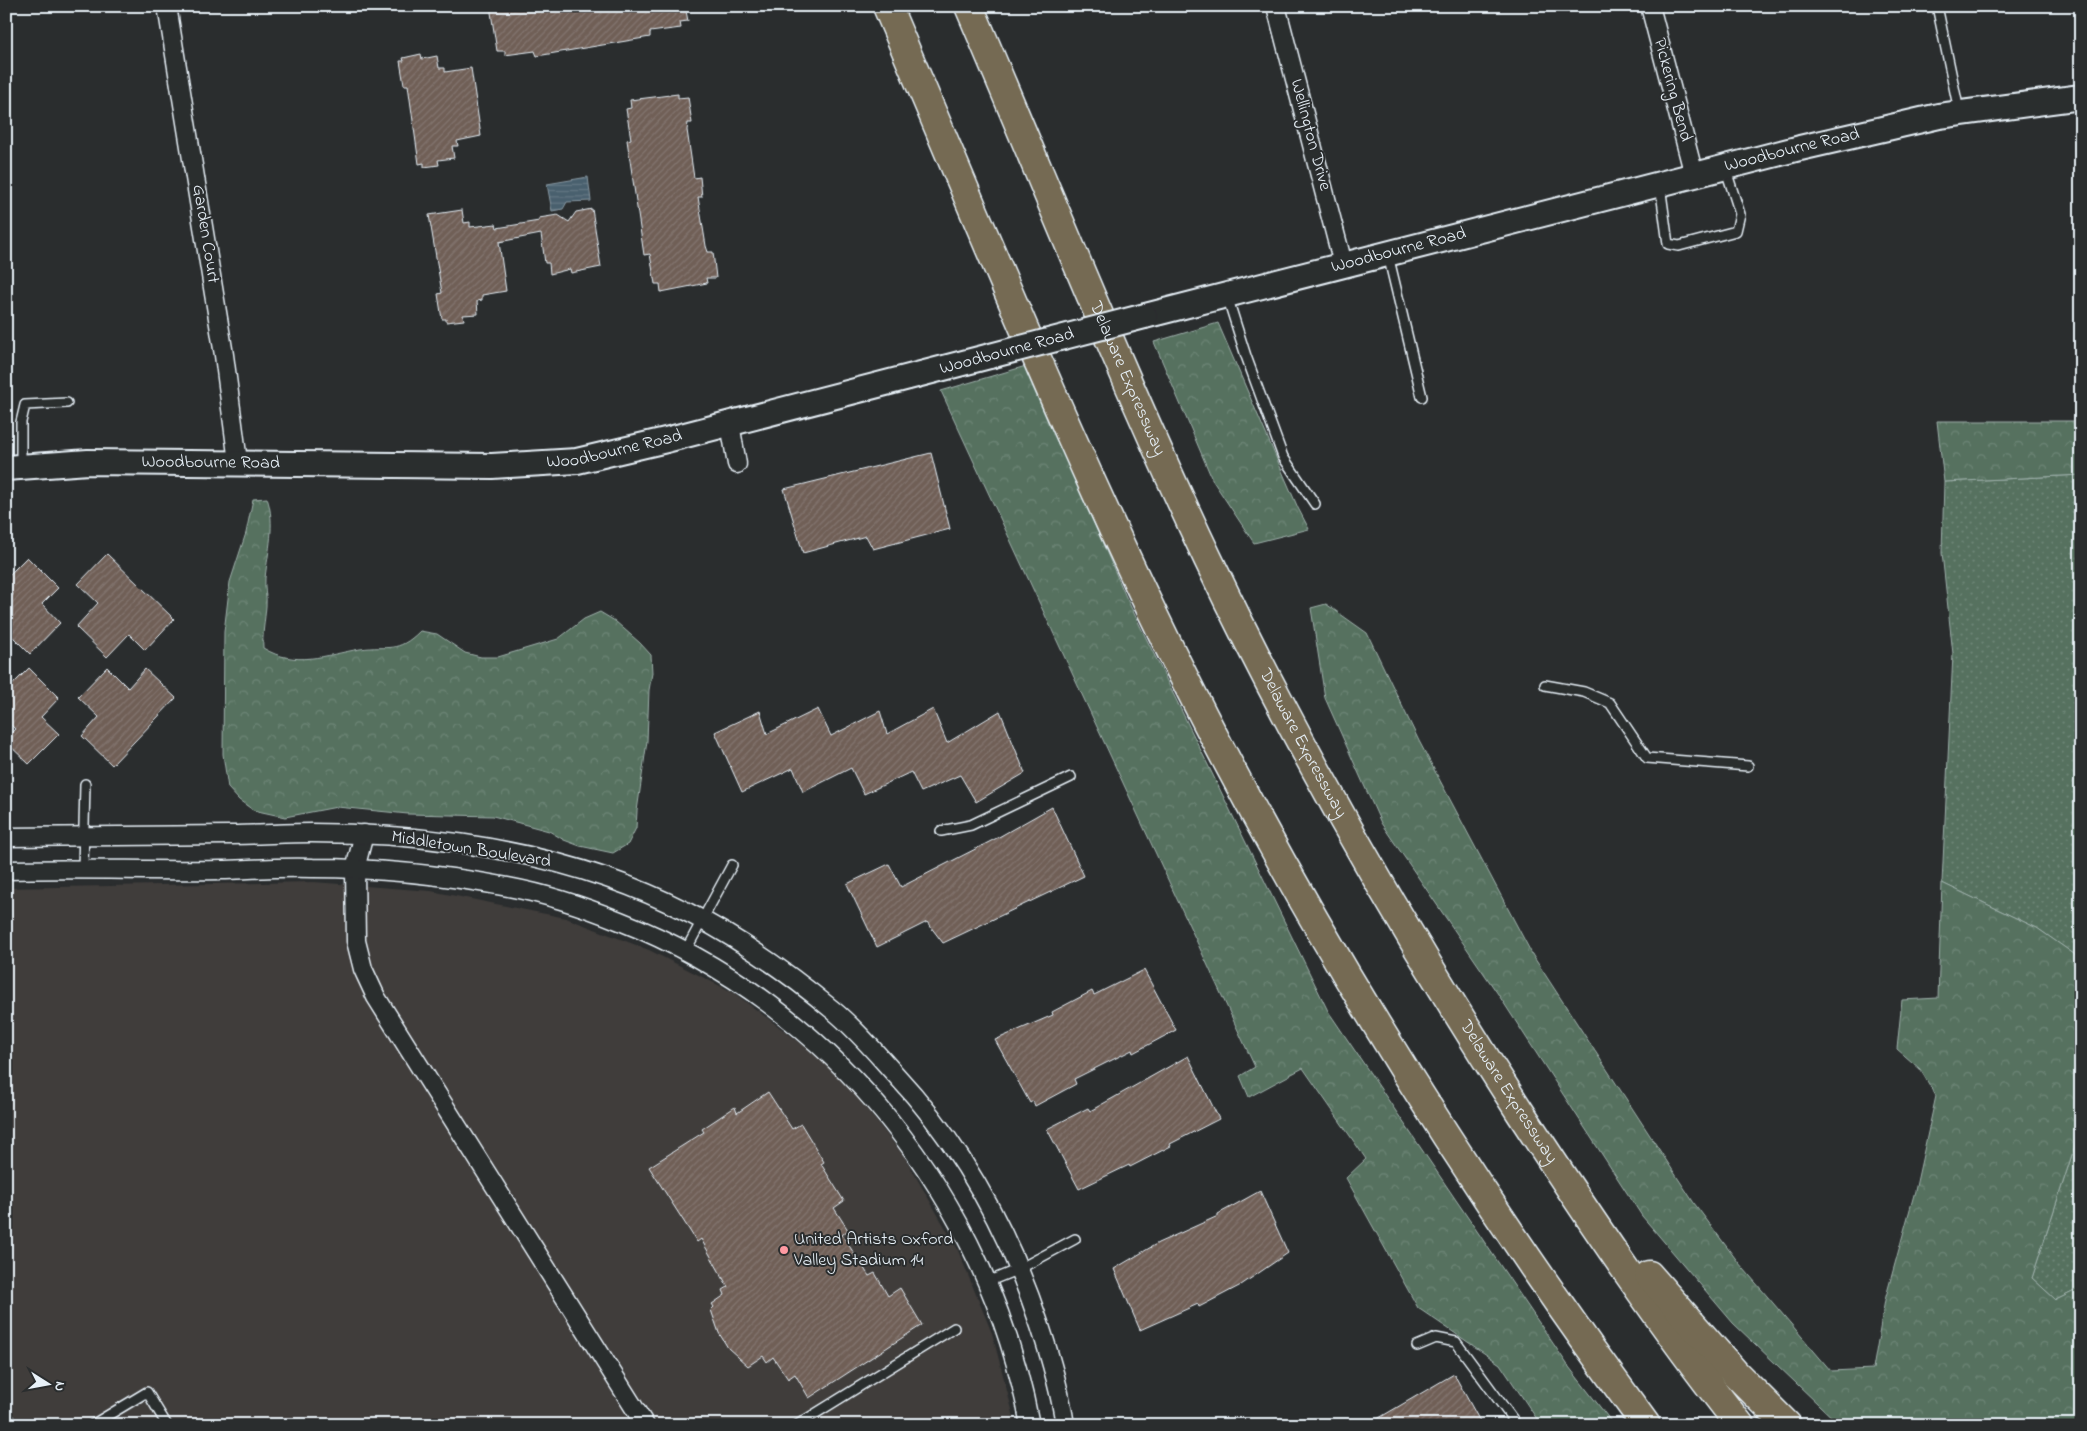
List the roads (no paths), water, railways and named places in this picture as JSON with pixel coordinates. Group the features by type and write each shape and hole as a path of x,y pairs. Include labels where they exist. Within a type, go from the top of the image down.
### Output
{"highway":[{"path":"887,6 1069,432 1139,584 1204,717 1274,846 1423,1102 1590,1350 1646,1425"},
{"name":"Delaware Expressway","path":"969,6 1162,460 1251,644 1330,796 1397,915 1468,1031 1553,1162 1644,1296 1740,1425"},
{"path":"1553,1162 1700,1334 1735,1373 1787,1425"}],"main road":[{"name":"Woodbourne Road","path":"14,467 88,462 492,466 577,462 1725,167 1921,120 2081,97"}],"street":[{"name":"Garden Court","path":"167,6 224,354 238,462"},
{"name":"Wellington Drive","path":"1276,6 1344,264"},
{"name":"Pickering Bend","path":"1650,6 1694,175"},
{"path":"730,424 737,464"},
{"name":"Middletown Boulevard","path":"6,837 311,833 364,834 430,840 522,854 572,866 610,878 670,904 703,921 772,963 834,1011 913,1094 955,1148 972,1174 1029,1292 1054,1369 1065,1425"},
{"path":"364,834 355,869 356,942 364,969 376,997 645,1425"},
{"name":"Middletown Boulevard","path":"6,870 83,868 355,869 418,873 508,887 554,897 646,931 686,950 786,1015 841,1065 883,1111 932,1178 978,1259 1018,1370 1030,1425"}],"lane":[{"path":"1938,6 1960,113"},
{"path":"1660,183 1668,244 1679,246 1736,231 1740,214 1725,167"},
{"path":"1388,253 1422,397"},
{"path":"1227,295 1246,356 1283,456 1315,504"},
{"path":"14,467 25,405 67,403"},
{"path":"1545,685 1584,692 1610,703 1647,758 1748,766"},
{"path":"941,831 971,825 1071,777"},
{"path":"83,868 85,784"},
{"path":"686,950 732,865"},
{"path":"987,1282 1019,1269 1075,1238"},
{"path":"797,1425 954,1328"},
{"path":"1417,1346 1436,1338 1456,1342 1517,1425"},
{"path":"92,1425 147,1392 167,1425"},
{"path":"6,1415 14,1425"}],"water":[{"path":"588,177 591,201 567,202 563,209 552,211 547,184"}],"place":[{"name":"United Artists Oxford Valley Stadium 14","path":"784,1250"}]}
